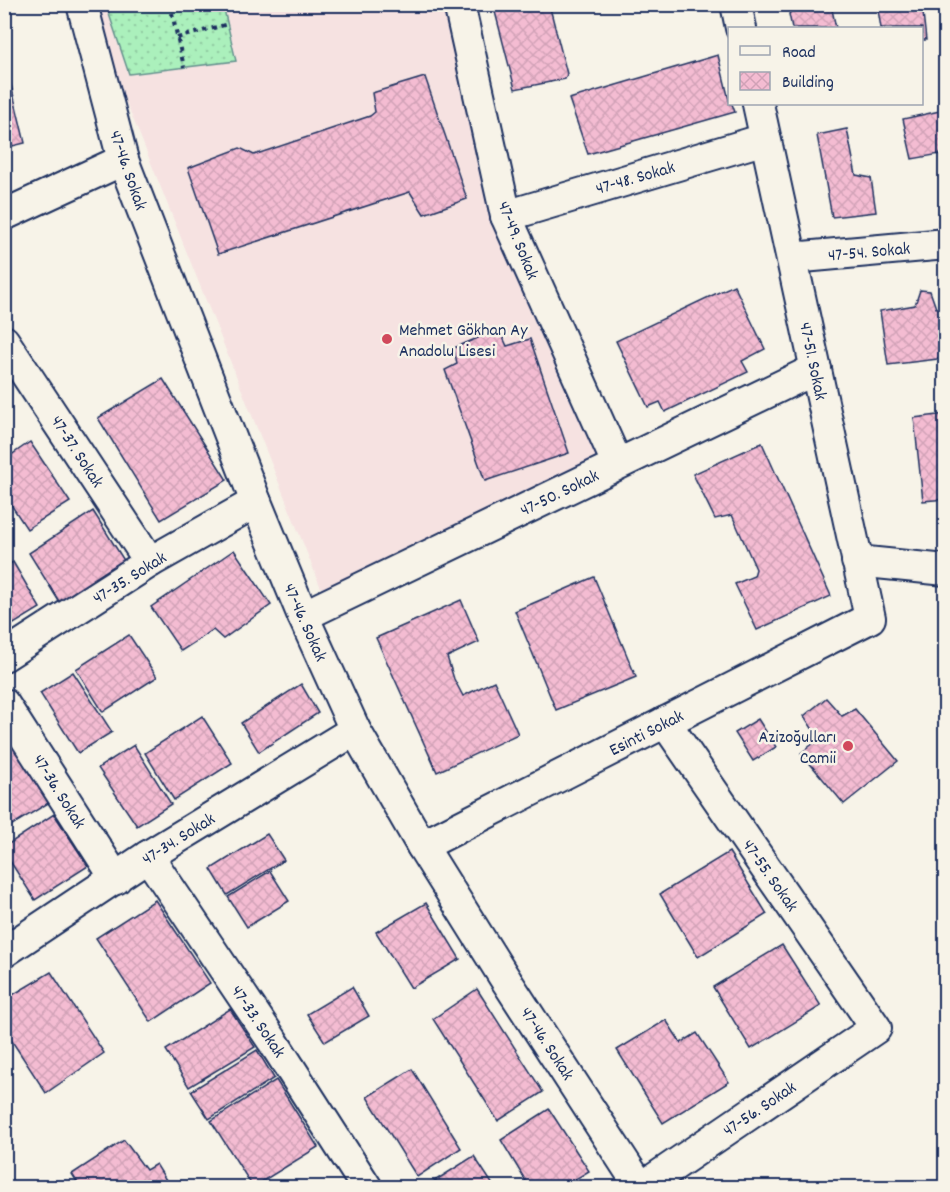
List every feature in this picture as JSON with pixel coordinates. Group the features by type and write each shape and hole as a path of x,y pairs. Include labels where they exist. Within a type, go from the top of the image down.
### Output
{"street":[{"name":"47-46. Sokak","path":"82,4 123,160 256,502 303,616 355,730 422,846 641,1187"},
{"name":"47-49. Sokak","path":"459,4 506,216 617,463"},
{"path":"736,4 741,27"},
{"name":"47-51. Sokak","path":"758,105 870,618"},
{"name":"47-48. Sokak","path":"506,216 765,139"},
{"path":"4,215 123,160"},
{"name":"47-54. Sokak","path":"792,258 945,244"},
{"name":"47-37. Sokak","path":"4,342 150,562"},
{"name":"47-50. Sokak","path":"303,616 816,369"},
{"name":"47-35. Sokak","path":"4,656 150,562 256,502"},
{"path":"857,561 945,570"},
{"name":"Esinti Sokak","path":"422,846 870,618"},
{"name":"47-36. Sokak","path":"4,704 116,879"},
{"name":"47-55. Sokak","path":"665,722 876,1028"},
{"name":"47-34. Sokak","path":"4,952 148,856 355,730"},
{"name":"47-33. Sokak","path":"148,856 272,1040 367,1188"},
{"name":"47-56. Sokak","path":"641,1187 876,1028"}],"path":[{"path":"170,4 184,67"},
{"path":"177,38 228,24"}],"shaded area":[{"name":"Mehmet Gökhan Ay Anadolu Lisesi","path":"93,5 445,5 491,220 613,458 325,598 139,133 99,39"}],"green space":[{"path":"106,5 223,5 236,61 129,74"}],"building":[{"path":"493,4 549,4 567,74 565,79 515,89"},
{"path":"877,4 922,4 926,40 923,40 923,27 881,27"},
{"path":"831,5 836,27 792,27 789,14 791,11"},
{"path":"718,55 728,105 732,105 735,112 588,154 569,99"},
{"path":"4,56 25,143 4,148"},
{"path":"425,77 467,199 424,214 410,192 218,254 188,168 240,148 254,155 370,116 375,112 372,93"},
{"path":"940,111 946,153 912,159 903,119"},
{"path":"847,129 856,175 871,178 876,212 832,217 817,135"},
{"path":"734,285 765,349 742,361 748,372 665,412 660,402 648,407 616,341"},
{"path":"920,290 930,291 936,308 946,307 946,358 888,365 880,311 915,305"},
{"path":"499,329 507,346 530,339 569,453 485,481 445,370 457,364 454,348"},
{"path":"163,379 227,480 161,520 98,418"},
{"path":"946,414 946,499 923,501 914,418"},
{"path":"30,442 70,502 27,529 4,494 4,460"},
{"path":"762,443 831,596 757,630 735,584 754,576 756,569 732,515 715,519 693,474"},
{"path":"93,511 125,562 60,603 29,553"},
{"path":"234,550 271,605 223,639 213,630 181,651 151,607"},
{"path":"13,562 40,608 4,630 4,567"},
{"path":"594,577 636,677 556,710 515,611"},
{"path":"461,600 479,642 447,657 454,679 463,696 494,681 518,734 437,772 376,638"},
{"path":"129,635 157,677 103,712 76,669"},
{"path":"73,672 112,732 78,753 40,693"},
{"path":"301,684 318,713 259,752 241,723"},
{"name":"Azizoğulları Camii","path":"826,698 842,716 855,709 898,761 844,804 801,753 819,739 804,716"},
{"path":"202,716 232,763 174,800 145,753"},
{"path":"758,719 776,747 753,761 735,733"},
{"path":"10,738 50,802 4,830 4,742"},
{"path":"134,745 171,804 137,826 98,768"},
{"path":"54,814 88,866 35,900 4,852 4,847"},
{"path":"267,834 284,860 227,895 211,869"},
{"path":"729,852 767,914 698,957 660,894"},
{"path":"270,871 289,901 247,927 228,897"},
{"path":"155,900 210,983 151,1022 96,938"},
{"path":"426,903 460,959 411,988 376,932"},
{"path":"782,945 821,1006 751,1049 713,987"},
{"path":"51,972 104,1053 46,1093 4,1029 4,1000"},
{"path":"352,987 369,1016 325,1042 307,1014"},
{"path":"477,989 543,1092 498,1121 433,1019"},
{"path":"230,1009 255,1047 189,1087 166,1050"},
{"path":"666,1020 681,1043 697,1033 729,1082 663,1123 617,1050"},
{"path":"257,1050 274,1078 209,1119 191,1091"},
{"path":"412,1069 461,1148 417,1177 367,1097"},
{"path":"276,1080 318,1147 253,1187 211,1121"},
{"path":"549,1109 589,1171 561,1188 530,1188 501,1140"},
{"path":"124,1140 146,1170 156,1164 171,1188 81,1188 72,1174"},
{"path":"474,1156 495,1188 425,1187"}],"place":[{"name":"Mehmet Gökhan Ay Anadolu Lisesi","path":"387,339"},
{"name":"Azizoğulları Camii","path":"848,746"}]}
